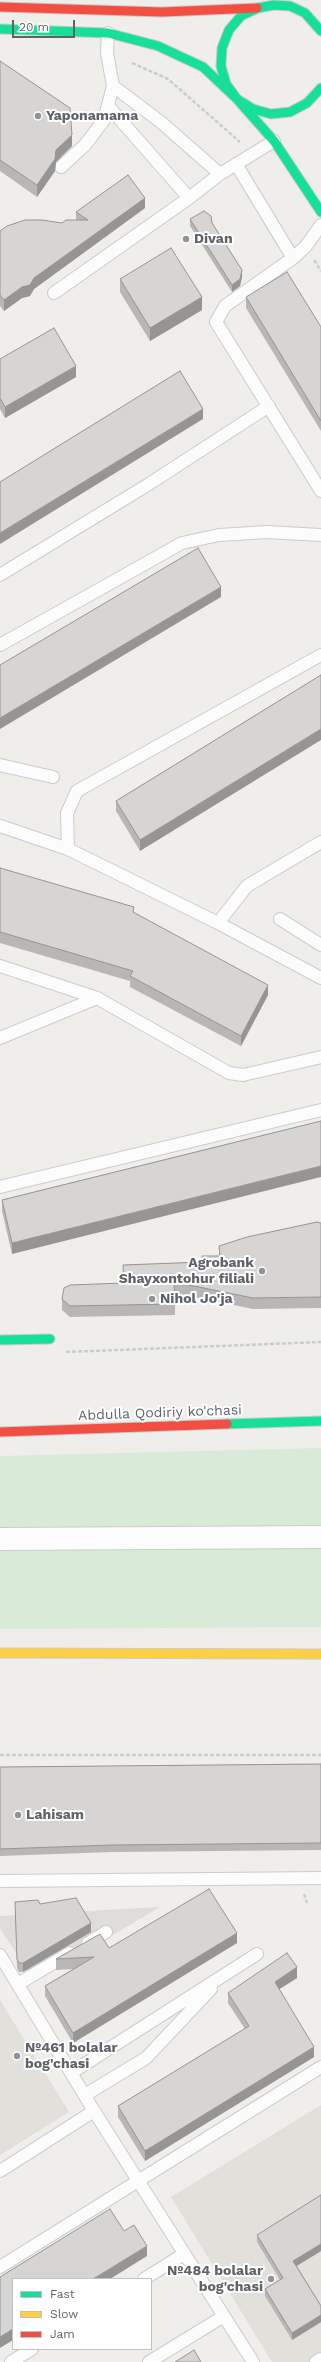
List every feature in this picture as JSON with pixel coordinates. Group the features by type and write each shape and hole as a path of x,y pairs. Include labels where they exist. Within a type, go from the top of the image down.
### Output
{"main road":[{"path":"270,0 258,8 241,16 228,30 222,48 220,66 226,84 237,99 274,141 321,212"},
{"path":"0,7 162,12 258,8 274,4 290,6 305,13 321,31"},
{"path":"0,29 108,33 129,37 177,53 203,68 237,99 253,109 271,114 290,112 307,103 321,88"},
{"path":"0,1340 50,1339"},
{"name":"Abdulla Qodiriy ko'chasi","path":"0,1432 321,1421"},
{"path":"0,1653 321,1654"}],"street":[{"path":"0,1539 321,1537"}],"lane":[{"path":"198,0 205,10"},
{"path":"61,167 85,145 104,120 109,107 113,86 107,53 108,33"},
{"path":"113,86 162,123 220,174"},
{"path":"109,107 189,198"},
{"path":"54,293 189,198 220,174 274,141"},
{"path":"236,164 293,258"},
{"path":"321,225 306,246 293,258 225,306 216,322 321,491"},
{"path":"0,575 149,484 269,406"},
{"path":"0,645 182,543 219,535 260,532 321,535"},
{"path":"68,849 67,813 77,791 321,655"},
{"path":"0,765 54,777"},
{"path":"0,826 68,849 218,923 321,978"},
{"path":"218,923 247,886 321,842"},
{"path":"280,919 321,945"},
{"path":"0,966 97,998 229,1073 243,1075 321,1057"},
{"path":"0,1038 97,998"},
{"path":"0,1187 321,1110"},
{"path":"0,1881 321,1878"},
{"path":"18,1984 106,1932"},
{"path":"71,2073 257,1954"},
{"path":"0,1955 94,2111 253,2362"},
{"path":"85,2095 146,2058 225,1975"},
{"path":"0,2267 321,2067"},
{"path":"0,2171 94,2111"},
{"path":"146,2278 184,2254"},
{"path":"149,2362 224,2316"},
{"path":"11,2362 30,2350"},
{"path":"316,2362 321,2359"}],"path":[{"path":"63,1352 321,1342"},
{"path":"0,1755 321,1755"}],"shaded area":[{"path":"160,1907 35,1981 0,1929 0,1916"},
{"name":"№461 bolalar bog'chasi","path":"0,2000 69,2112 0,2155"},
{"name":"№484 bolalar bog'chasi","path":"321,2105 321,2362 272,2362 171,2197"}],"green space":[{"path":"321,1448 321,1627 0,1629 0,1456"}],"building":[{"path":"0,61 70,108 72,135 56,150 55,159 37,185 0,160"},
{"path":"128,175 145,198 34,278 30,285 22,287 4,300 0,295 0,231 7,226 25,220 42,220 62,223 66,220 88,220 76,212"},
{"path":"204,211 211,216 212,223 242,270 240,279 232,285 190,219"},
{"path":"171,248 202,297 150,328 120,279"},
{"path":"287,272 321,327 321,421 246,297"},
{"path":"54,328 76,366 5,407 0,398 0,359"},
{"path":"180,371 203,409 0,533 0,482"},
{"path":"198,548 221,587 0,718 0,665"},
{"path":"321,675 321,729 140,840 116,801"},
{"path":"0,868 134,907 133,912 268,985 241,1036 130,976 133,971 0,932"},
{"path":"321,1121 321,1166 12,1243 2,1200"},
{"path":"317,1222 321,1223 321,1297 253,1298 174,1282 175,1304 70,1306 62,1299 64,1288 70,1285 124,1283 123,1265 203,1262 202,1256 220,1256 219,1246 247,1237"},
{"path":"321,1764 321,1843 112,1845 0,1849 0,1767"},
{"path":"209,1889 237,1933 73,2033 45,1986 94,1957 56,1959 100,1934 109,1948"},
{"path":"76,1898 91,1923 23,1963 19,1963 17,1959 15,1902 38,1900 40,1904"},
{"path":"287,1953 297,1967 275,1982 314,2047 145,2151 118,2106 249,2026 228,1993"},
{"path":"321,2195 321,2244 293,2261 321,2306 321,2315 292,2333 265,2289 283,2278 257,2235"},
{"path":"110,2209 124,2231 134,2225 147,2246 95,2278 12,2278 12,2330 0,2337 0,2277"},
{"path":"194,2350 201,2362 175,2362"}],"traffic: fast":[{"path":"321,31 305,13 290,6 274,5 258,8 241,16 229,30 222,48 221,66 226,84 237,99 253,109 271,114 290,112 307,103 321,88"},
{"path":"0,29 108,33 158,46 203,67 237,99 274,141 321,212"},
{"path":"0,1340 50,1339"},
{"path":"227,1424 321,1421"}],"traffic: slow":[{"path":"0,1653 321,1654"}],"traffic: jam":[{"path":"0,7 162,12 257,8"},
{"path":"0,1432 227,1424"}],"place":[{"name":"Yaponamama","path":"38,116"},
{"name":"Divan","path":"186,239"},
{"name":"Agrobank Shayxontohur filiali","path":"262,1271"},
{"name":"Nihol Jo'ja","path":"152,1299"},
{"name":"Lahisam","path":"18,1815"},
{"name":"№461 bolalar bog'chasi","path":"17,2056"},
{"name":"№484 bolalar bog'chasi","path":"271,2279"}]}
